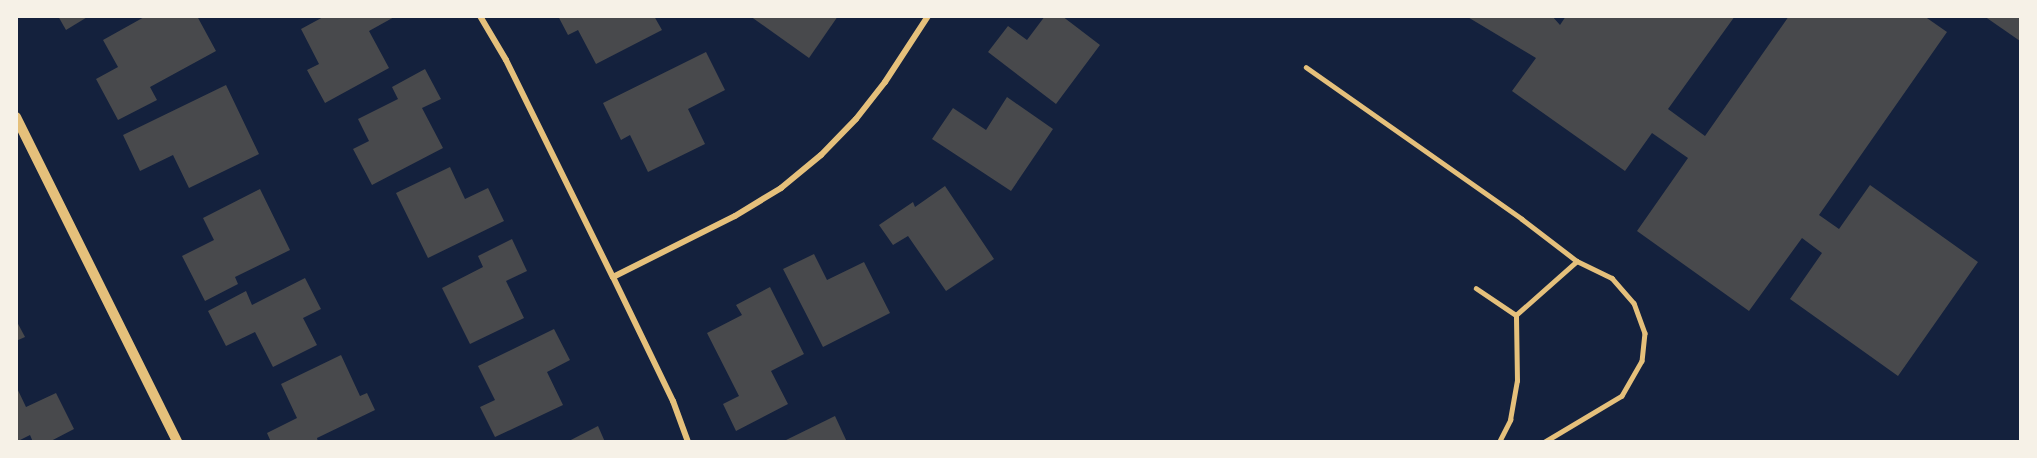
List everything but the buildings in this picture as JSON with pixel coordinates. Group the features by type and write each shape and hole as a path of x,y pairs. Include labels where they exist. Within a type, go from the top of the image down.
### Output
{"street":[{"path":"480,16 506,60 613,277 673,401 688,441"},
{"path":"613,277 735,216 781,188 821,155 856,119 885,82 928,16"},
{"path":"16,117 177,441"}],"lane":[{"path":"1306,67 1512,212 1577,261 1612,278 1634,303 1645,333 1642,361 1622,396 1545,441"},
{"path":"1499,441 1510,420 1517,381 1516,315 1577,261"},
{"path":"1476,288 1516,315"}]}
